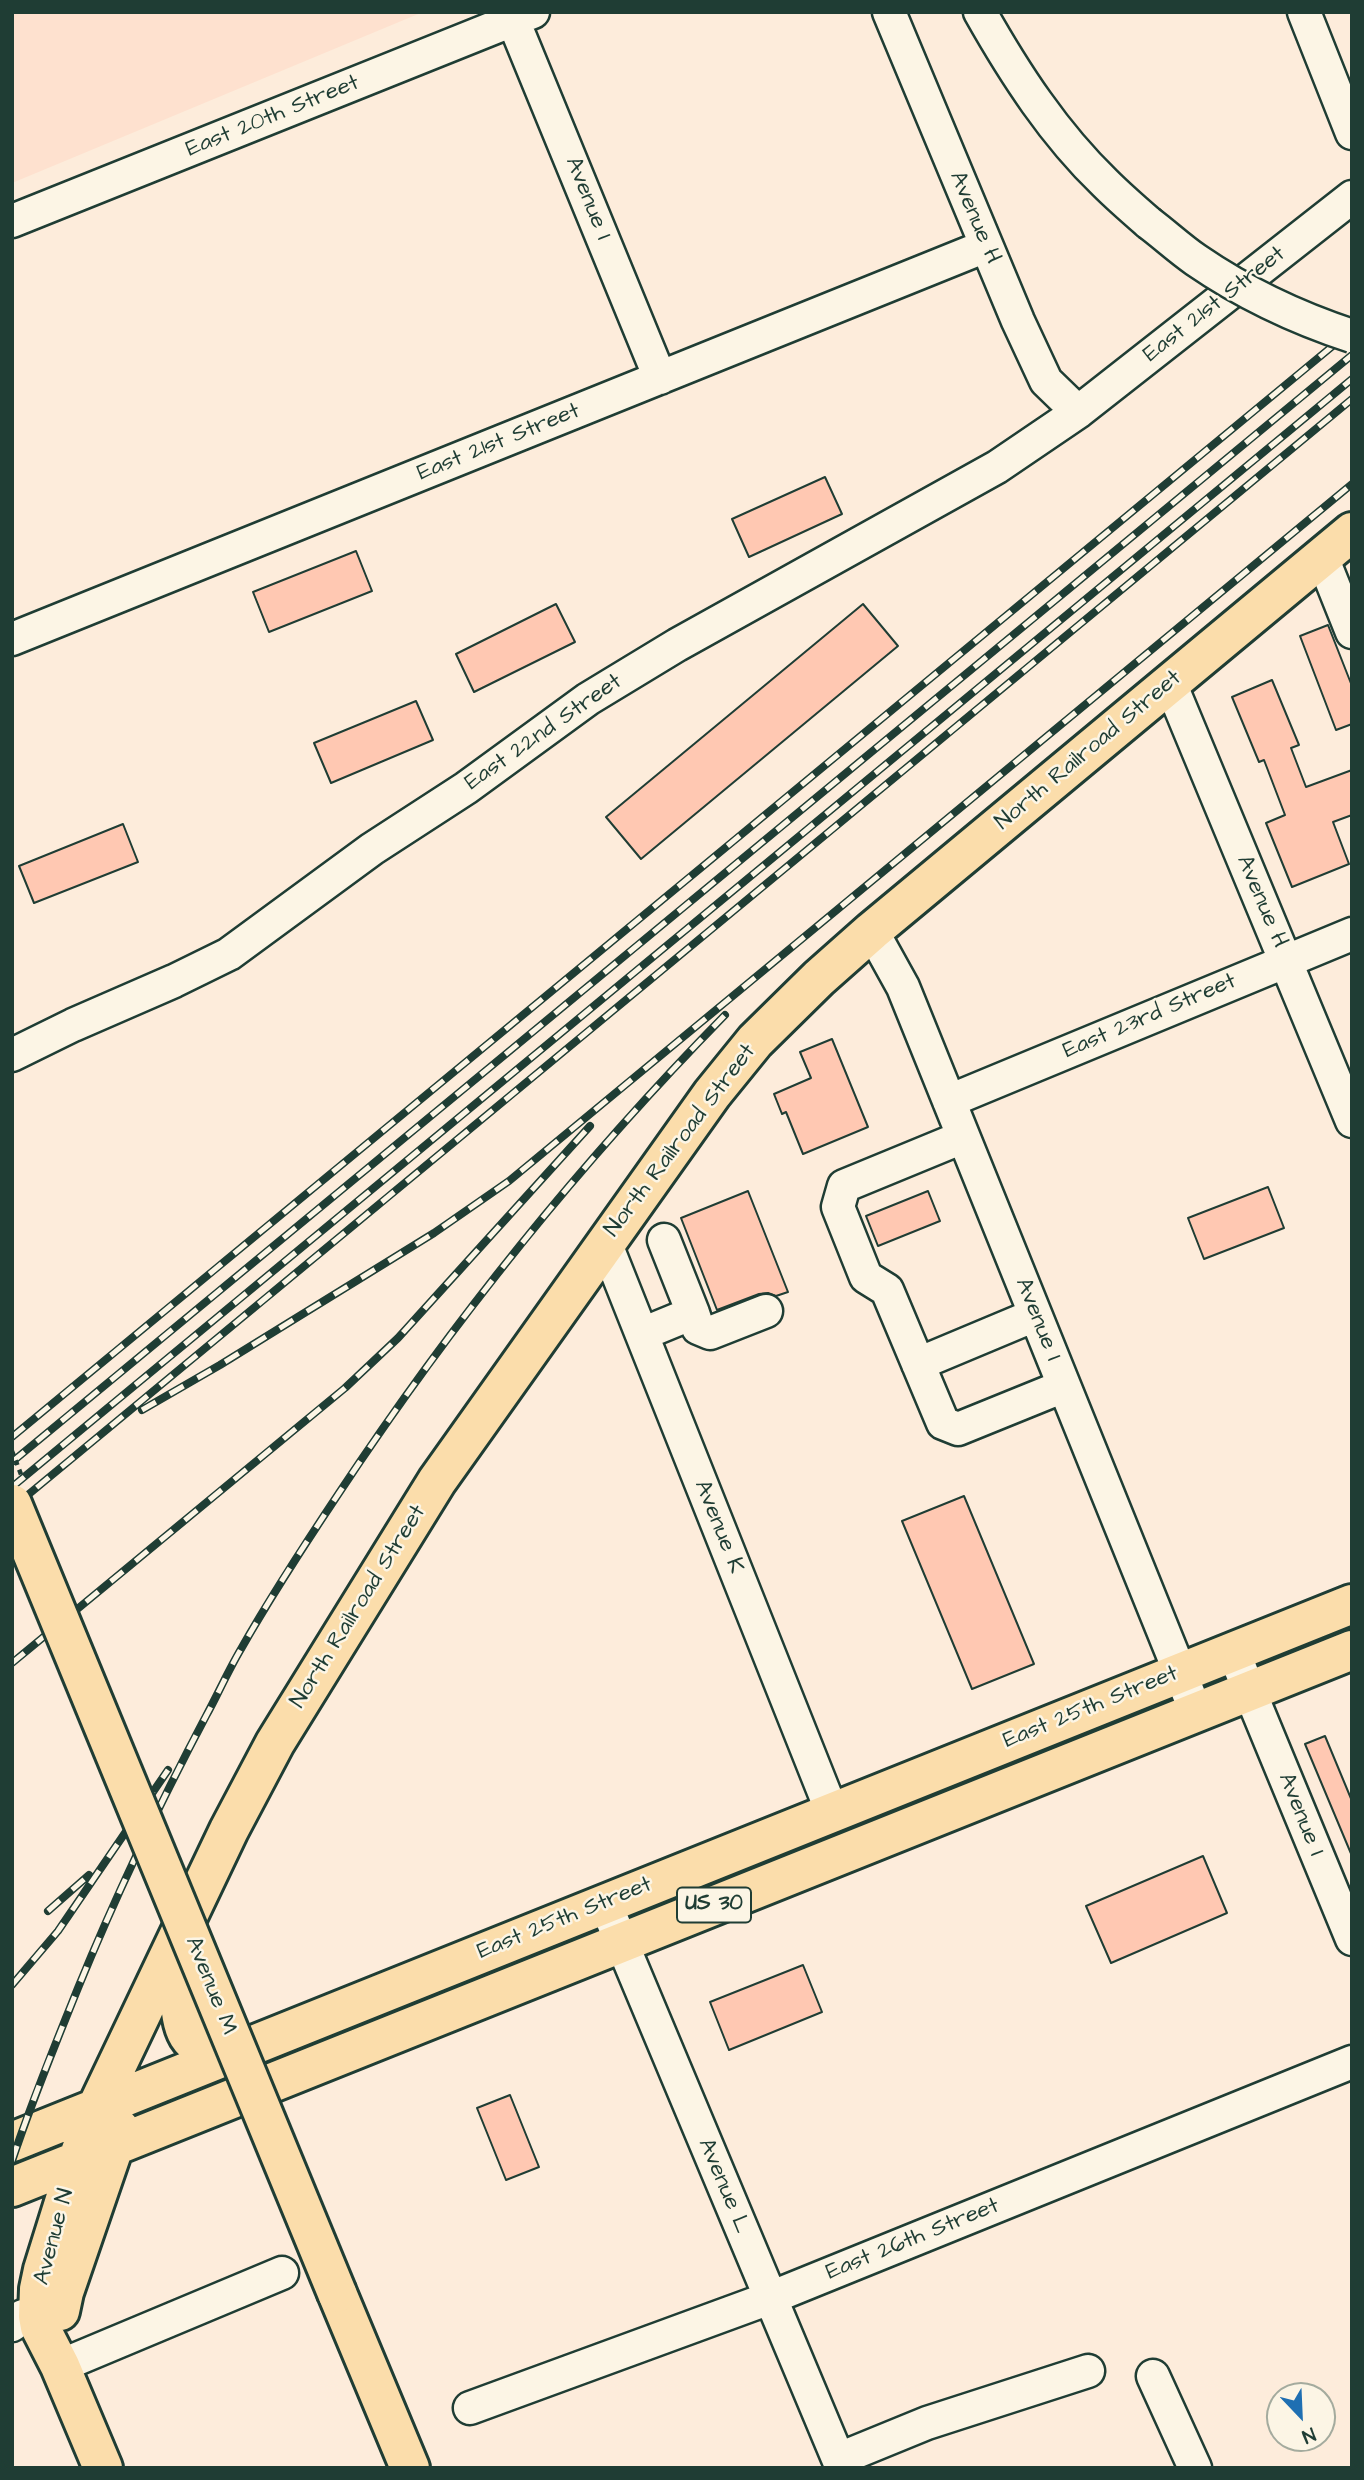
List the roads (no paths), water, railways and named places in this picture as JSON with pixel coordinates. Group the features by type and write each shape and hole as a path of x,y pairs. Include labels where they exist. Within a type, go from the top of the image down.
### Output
{"main road":[{"name":"North Railroad Street","path":"229,1830 275,1743 437,1481 605,1242 712,1094 755,1041 872,931 1352,532"},
{"name":"Avenue M","path":"12,1504 410,2468"},
{"name":"East 25th Street","path":"12,2142 1352,1604"},
{"name":"East 25th Street","path":"12,2187 1352,1650"},
{"name":"Avenue N","path":"60,2366 58,2336 64,2292 113,2146 206,1922 229,1830"},
{"name":"Avenue N","path":"103,2468 60,2366 40,2327 39,2289 77,2161 97,2107 229,1830"},
{"path":"179,1991 182,2025 189,2038 208,2052 228,2054"},
{"path":"16,2315 60,2366"}],"street":[{"name":"Avenue H","path":"889,12 986,246 1046,381 1078,412"},
{"path":"980,12 1011,65 1063,138 1104,183 1149,223 1197,260 1239,286 1316,324 1352,336"},
{"path":"1304,12 1352,133"},
{"name":"East 20th Street","path":"12,221 523,16"},
{"name":"Avenue I","path":"523,16 660,378"},
{"name":"East 21st Street","path":"1078,412 1352,197"},
{"name":"East 21st Street","path":"12,639 986,246"},
{"name":"East 22nd Street","path":"12,1055 73,1024 174,981 229,954 372,849 466,788 589,699 677,645 996,467 1078,412"},
{"path":"1322,557 1352,632"},
{"name":"Avenue H","path":"1170,683 1352,1121"},
{"name":"Avenue I","path":"872,931 903,987 1196,1712"},
{"name":"East 23rd Street","path":"949,1101 1352,934"},
{"path":"963,1137 844,1186 838,1207 866,1277 887,1290 943,1423 958,1429 1064,1386"},
{"path":"664,1240 698,1328 710,1333 766,1311"},
{"name":"Avenue K","path":"605,1242 832,1812"},
{"path":"642,1334 693,1313"},
{"path":"918,1364 1035,1315"},
{"name":"Avenue I","path":"1233,1651 1352,1939"},
{"name":"Avenue L","path":"605,1903 840,2464"},
{"name":"East 26th Street","path":"470,2408 770,2298 1352,2062"},
{"path":"60,2366 282,2273"},
{"path":"840,2464 927,2423 1088,2371"},
{"path":"1153,2376 1195,2468"}],"railway":[{"path":"12,1437 1352,330"},
{"path":"12,1462 1352,355"},
{"path":"12,1487 1352,379"},
{"path":"12,1508 1352,399"},
{"path":"142,1410 434,1233 509,1181 1352,484"},
{"path":"12,2161 92,1953 123,1885 232,1666 276,1590 382,1429 473,1305 620,1127 725,1015"},
{"path":"12,1663 345,1388 398,1338 590,1126"},
{"path":"12,1985 58,1931 168,1770"},
{"path":"48,1911 89,1875"}]}
